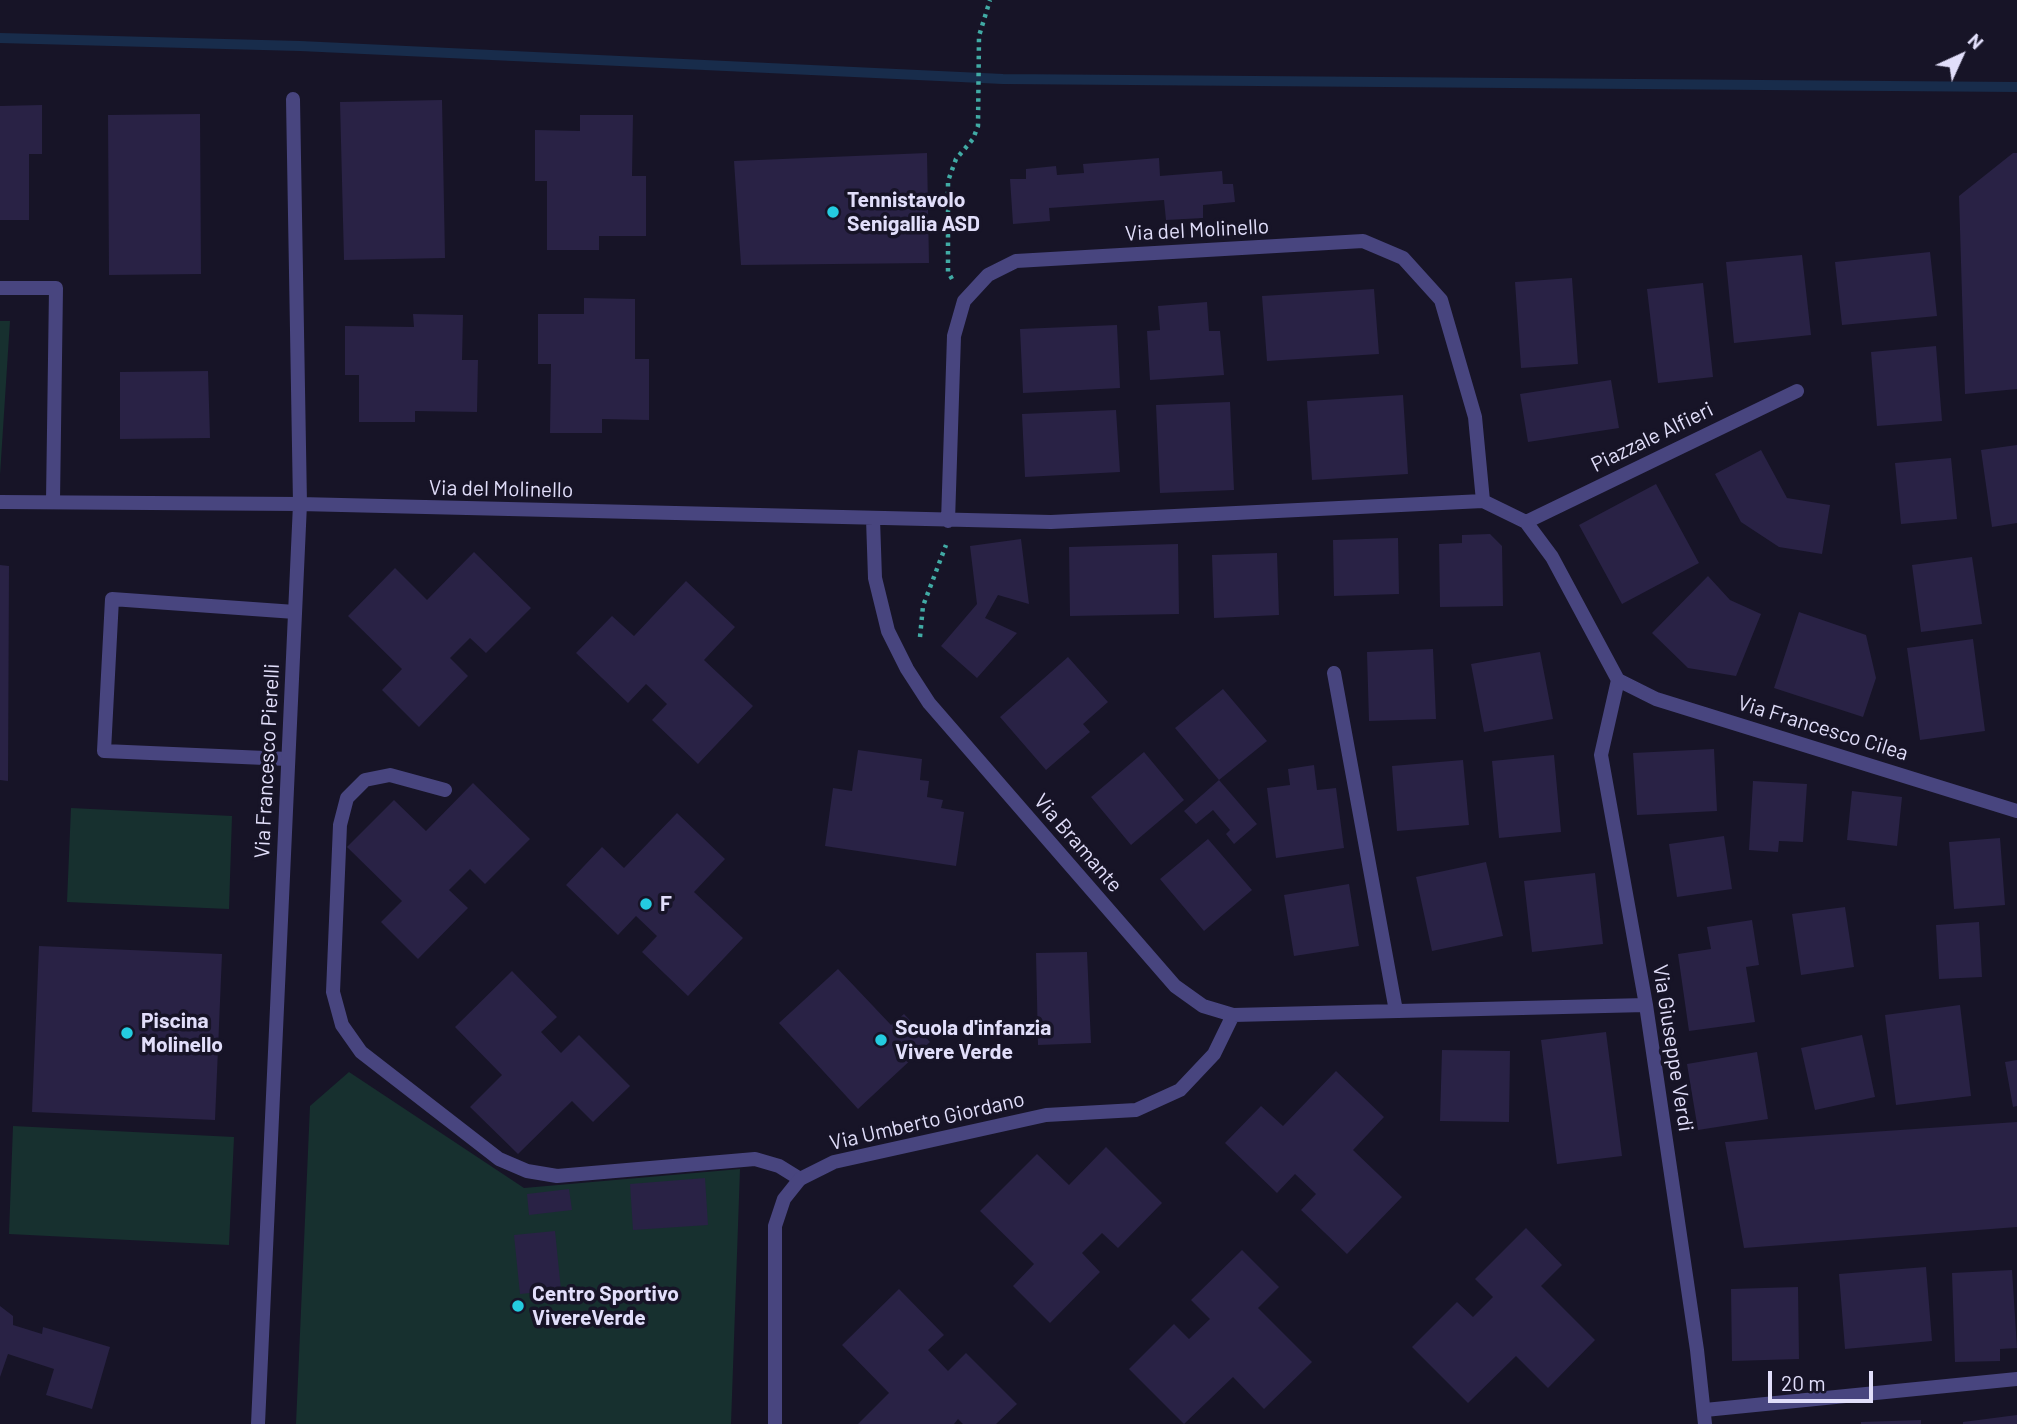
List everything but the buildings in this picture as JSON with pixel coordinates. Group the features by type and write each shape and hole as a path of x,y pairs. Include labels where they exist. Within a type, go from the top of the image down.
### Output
{"street":[{"name":"Via Francesco Pierelli","path":"258,1424 300,504 293,99"},
{"name":"Via del Molinello","path":"947,521 954,335 964,301 988,275 1016,261 1363,241 1403,258 1441,300 1475,417 1483,501"},
{"path":"0,288 56,288 53,501"},
{"name":"Piazzale Alfieri","path":"1526,522 1797,391"},
{"name":"Via del Molinello","path":"0,502 300,504 1051,522 1483,501 1526,522"},
{"name":"Via Bramante","path":"873,519 875,578 888,631 907,669 929,703 1175,986 1203,1006 1233,1015 1646,1005"},
{"path":"1526,522 1552,557 1618,680"},
{"path":"288,759 104,751 112,599 295,612"},
{"path":"1334,673 1396,1011"},
{"name":"Via Francesco Cilea","path":"1618,680 1656,699 2017,810"},
{"name":"Via Giuseppe Verdi","path":"1618,680 1601,755 1646,1005 1705,1417"},
{"path":"445,790 390,775 365,780 347,798 340,825 332,992 342,1025 361,1052 499,1159 527,1171 556,1176 755,1160 779,1166 800,1180"},
{"name":"Via Umberto Giordano","path":"775,1424 775,1226 784,1199 800,1180 834,1162 1046,1115 1136,1110 1180,1090 1214,1054 1233,1015"},
{"path":"1705,1417 2017,1379"}],"path":[{"path":"964,301 948,272 948,181 956,159 972,139 978,126 979,36 990,0"},
{"path":"921,645 923,606 944,557 947,521"}],"green space":[{"path":"0,321 10,321 0,475"},
{"path":"71,808 232,816 229,909 67,902"},
{"name":"Centro Sportivo VivereVerde","path":"349,1072 524,1188 740,1169 731,1424 296,1424 310,1106"},
{"path":"13,1126 234,1137 229,1245 9,1234"}],"waterway":[{"path":"0,38 300,46 1003,79 2017,87"}],"place":[{"name":"Tennistavolo Senigallia ASD","path":"833,212"},
{"name":"F","path":"646,904"},
{"name":"Piscina Molinello","path":"127,1033"},
{"name":"Scuola d'infanzia Vivere Verde","path":"881,1040"},
{"name":"Centro Sportivo VivereVerde","path":"518,1306"}]}
